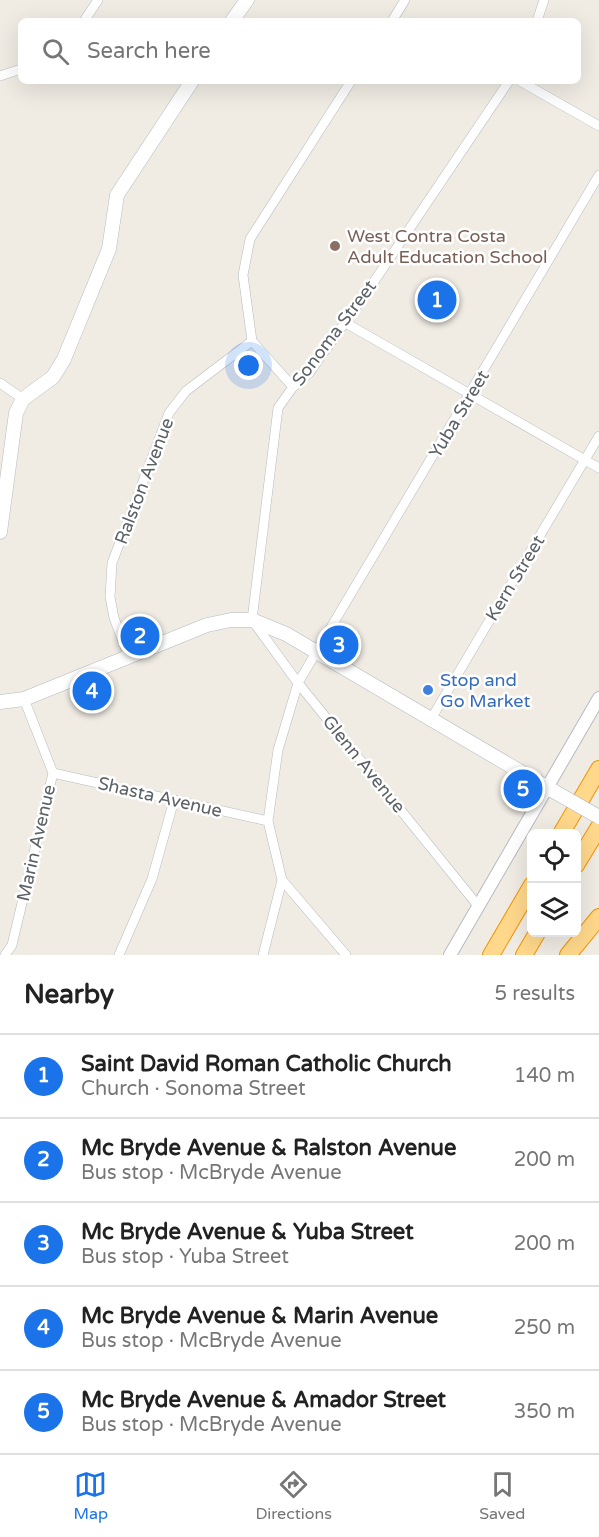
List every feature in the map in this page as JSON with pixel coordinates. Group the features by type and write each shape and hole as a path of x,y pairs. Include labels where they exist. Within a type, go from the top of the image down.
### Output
{"highway":[{"path":"564,829 599,769"},
{"path":"581,857 599,827"},
{"path":"491,955 527,892"},
{"path":"568,955 599,917"},
{"path":"524,955 535,937"}],"main road":[{"path":"234,18 247,0"},
{"path":"0,532 16,413 23,399 53,377 64,359 109,249 117,195 190,84"},
{"path":"0,702 24,699 207,625 231,620 252,620 318,652 599,817"}],"street":[{"path":"86,18 98,0"},
{"path":"394,18 405,0"},
{"path":"538,18 544,0"},
{"path":"0,76 18,70"},
{"path":"293,387 252,341 243,276 250,239 349,84"},
{"name":"Sonoma Street","path":"252,620 278,408 293,387 309,373 507,84"},
{"path":"525,84 599,126"},
{"name":"Yuba Street","path":"267,820 278,750 298,683 599,175"},
{"path":"344,322 599,468"},
{"name":"Ralston Avenue","path":"129,657 114,618 110,597 112,563 170,412 186,391 252,341"},
{"path":"0,382 23,399"},
{"name":"Kern Street","path":"431,719 599,436"},
{"name":"Glenn Avenue","path":"252,620 298,683 479,907"},
{"path":"450,955 551,790 599,698"},
{"name":"Marin Avenue","path":"5,955 12,945 53,773 24,699"},
{"name":"Shasta Avenue","path":"53,773 267,820"},
{"path":"119,955 152,879 174,800"},
{"path":"267,820 282,880 346,955"},
{"path":"263,955 282,880"}],"place":[{"name":"West Contra Costa Adult Education School","path":"335,246"},
{"name":"Saint David Roman Catholic Church","path":"437,300"},
{"name":"Mc Bryde Avenue & Ralston Avenue","path":"140,636"},
{"name":"Mc Bryde Avenue & Yuba Street","path":"339,645"},
{"name":"Stop and Go Market","path":"428,690"},
{"name":"Mc Bryde Avenue & Marin Avenue","path":"92,691"},
{"name":"Mc Bryde Avenue & Amador Street","path":"523,789"}]}
